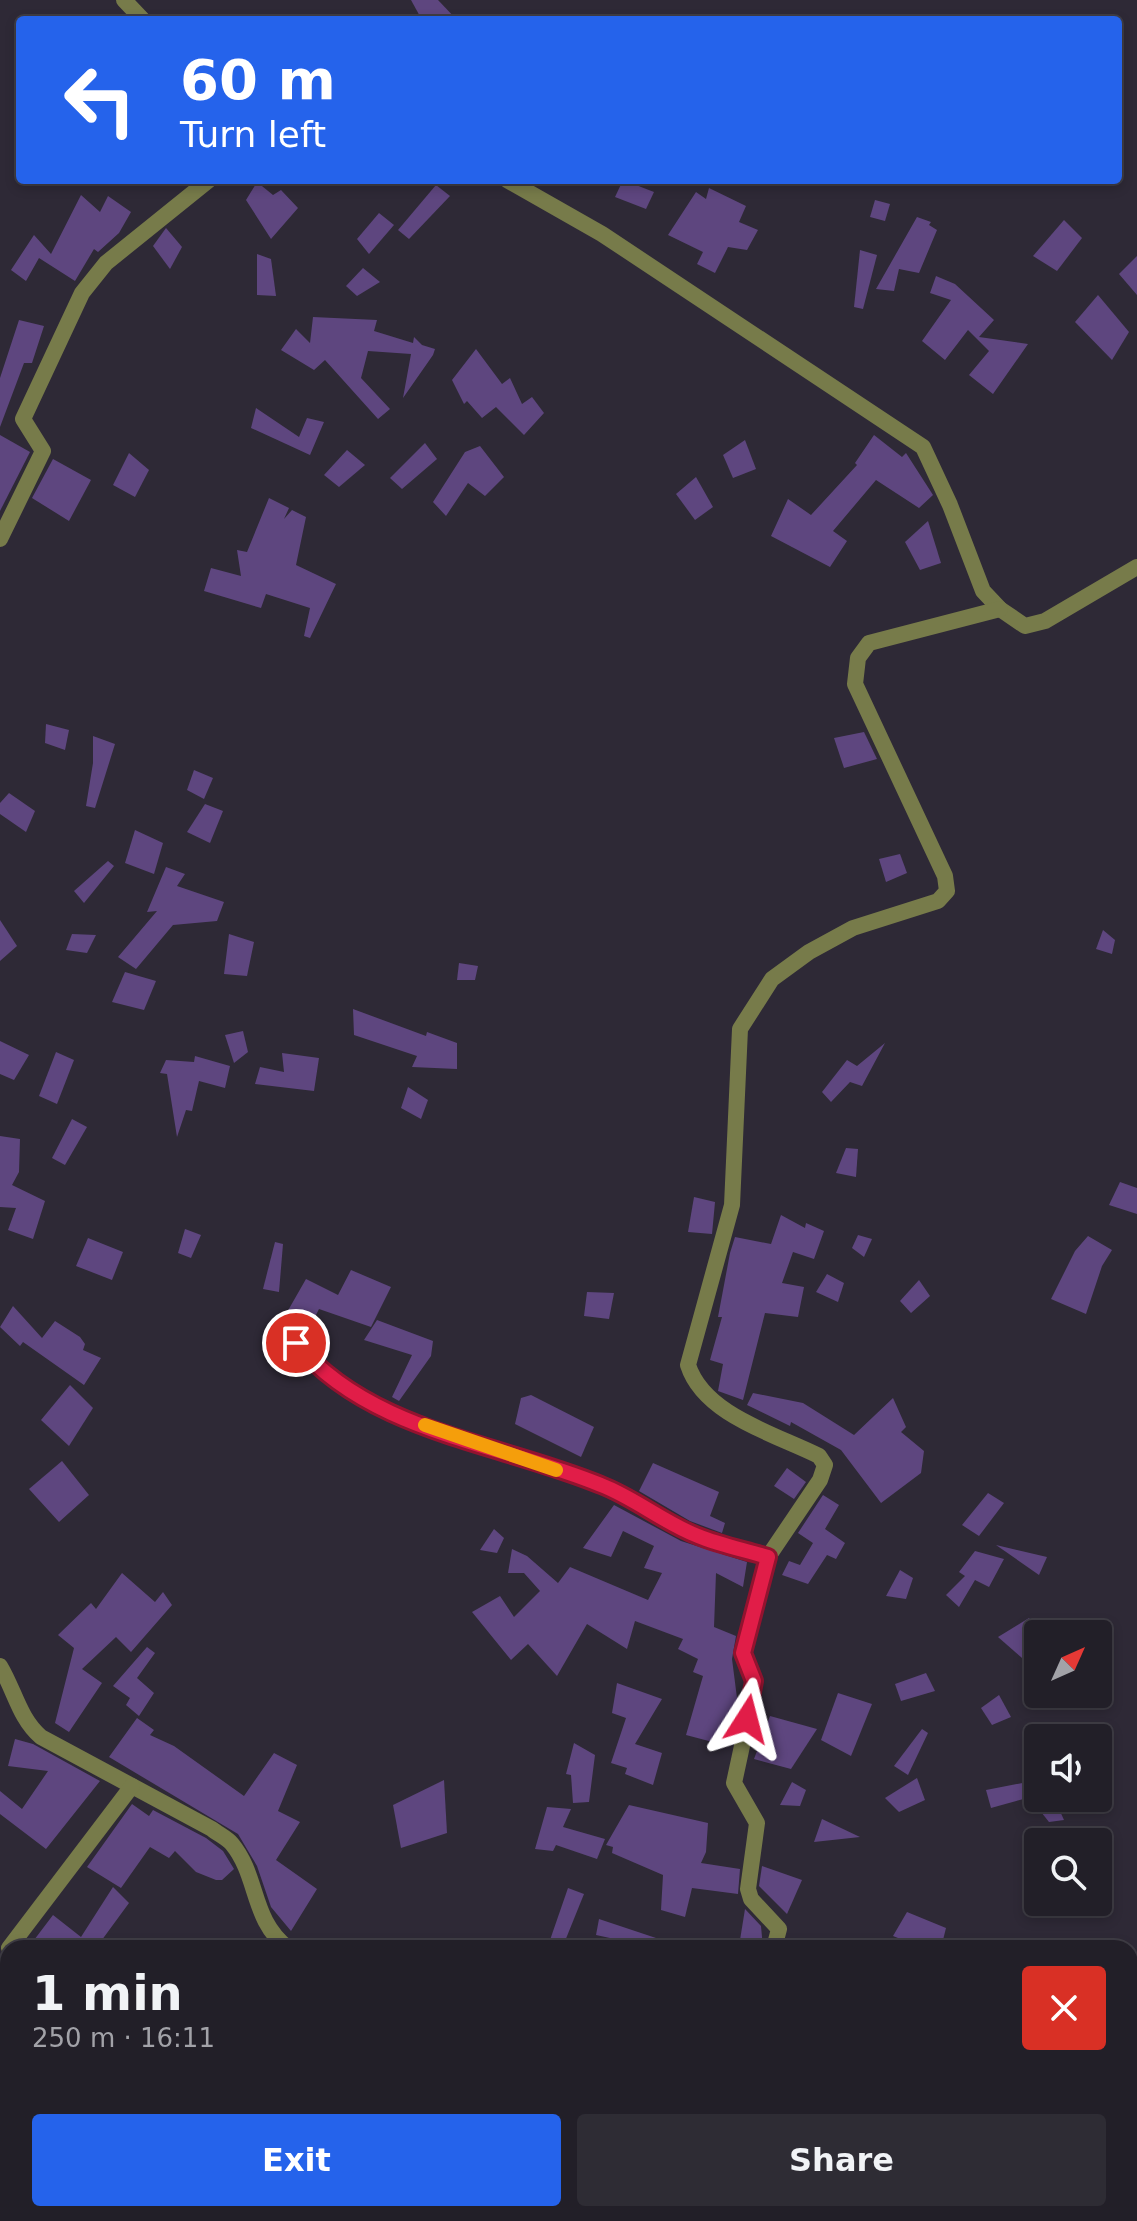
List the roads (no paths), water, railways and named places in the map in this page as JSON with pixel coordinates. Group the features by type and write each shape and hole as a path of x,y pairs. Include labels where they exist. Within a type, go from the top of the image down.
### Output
{"street":[{"path":"124,0 139,16"},
{"path":"0,539 43,451 23,419 82,293 106,263 204,184"},
{"path":"514,184 602,234 923,447 950,505 983,591 1000,609 1025,626 1045,621 1137,567"},
{"path":"776,1940 779,1929 751,1899 748,1889 757,1823 734,1783 754,1681 743,1653 768,1557 820,1480 825,1465 819,1456 720,1407 695,1386 688,1365 732,1205 740,1029 772,979 809,952 853,928 938,901 947,891 945,876 855,684 858,658 869,643 1000,609"},
{"path":"296,1343 316,1367 338,1384 394,1413 602,1485 696,1536 768,1557"},
{"path":"0,1666 15,1692 24,1721 31,1728 212,1829 232,1844 247,1874 263,1921 281,1940"},
{"path":"15,1940 132,1786"}]}
